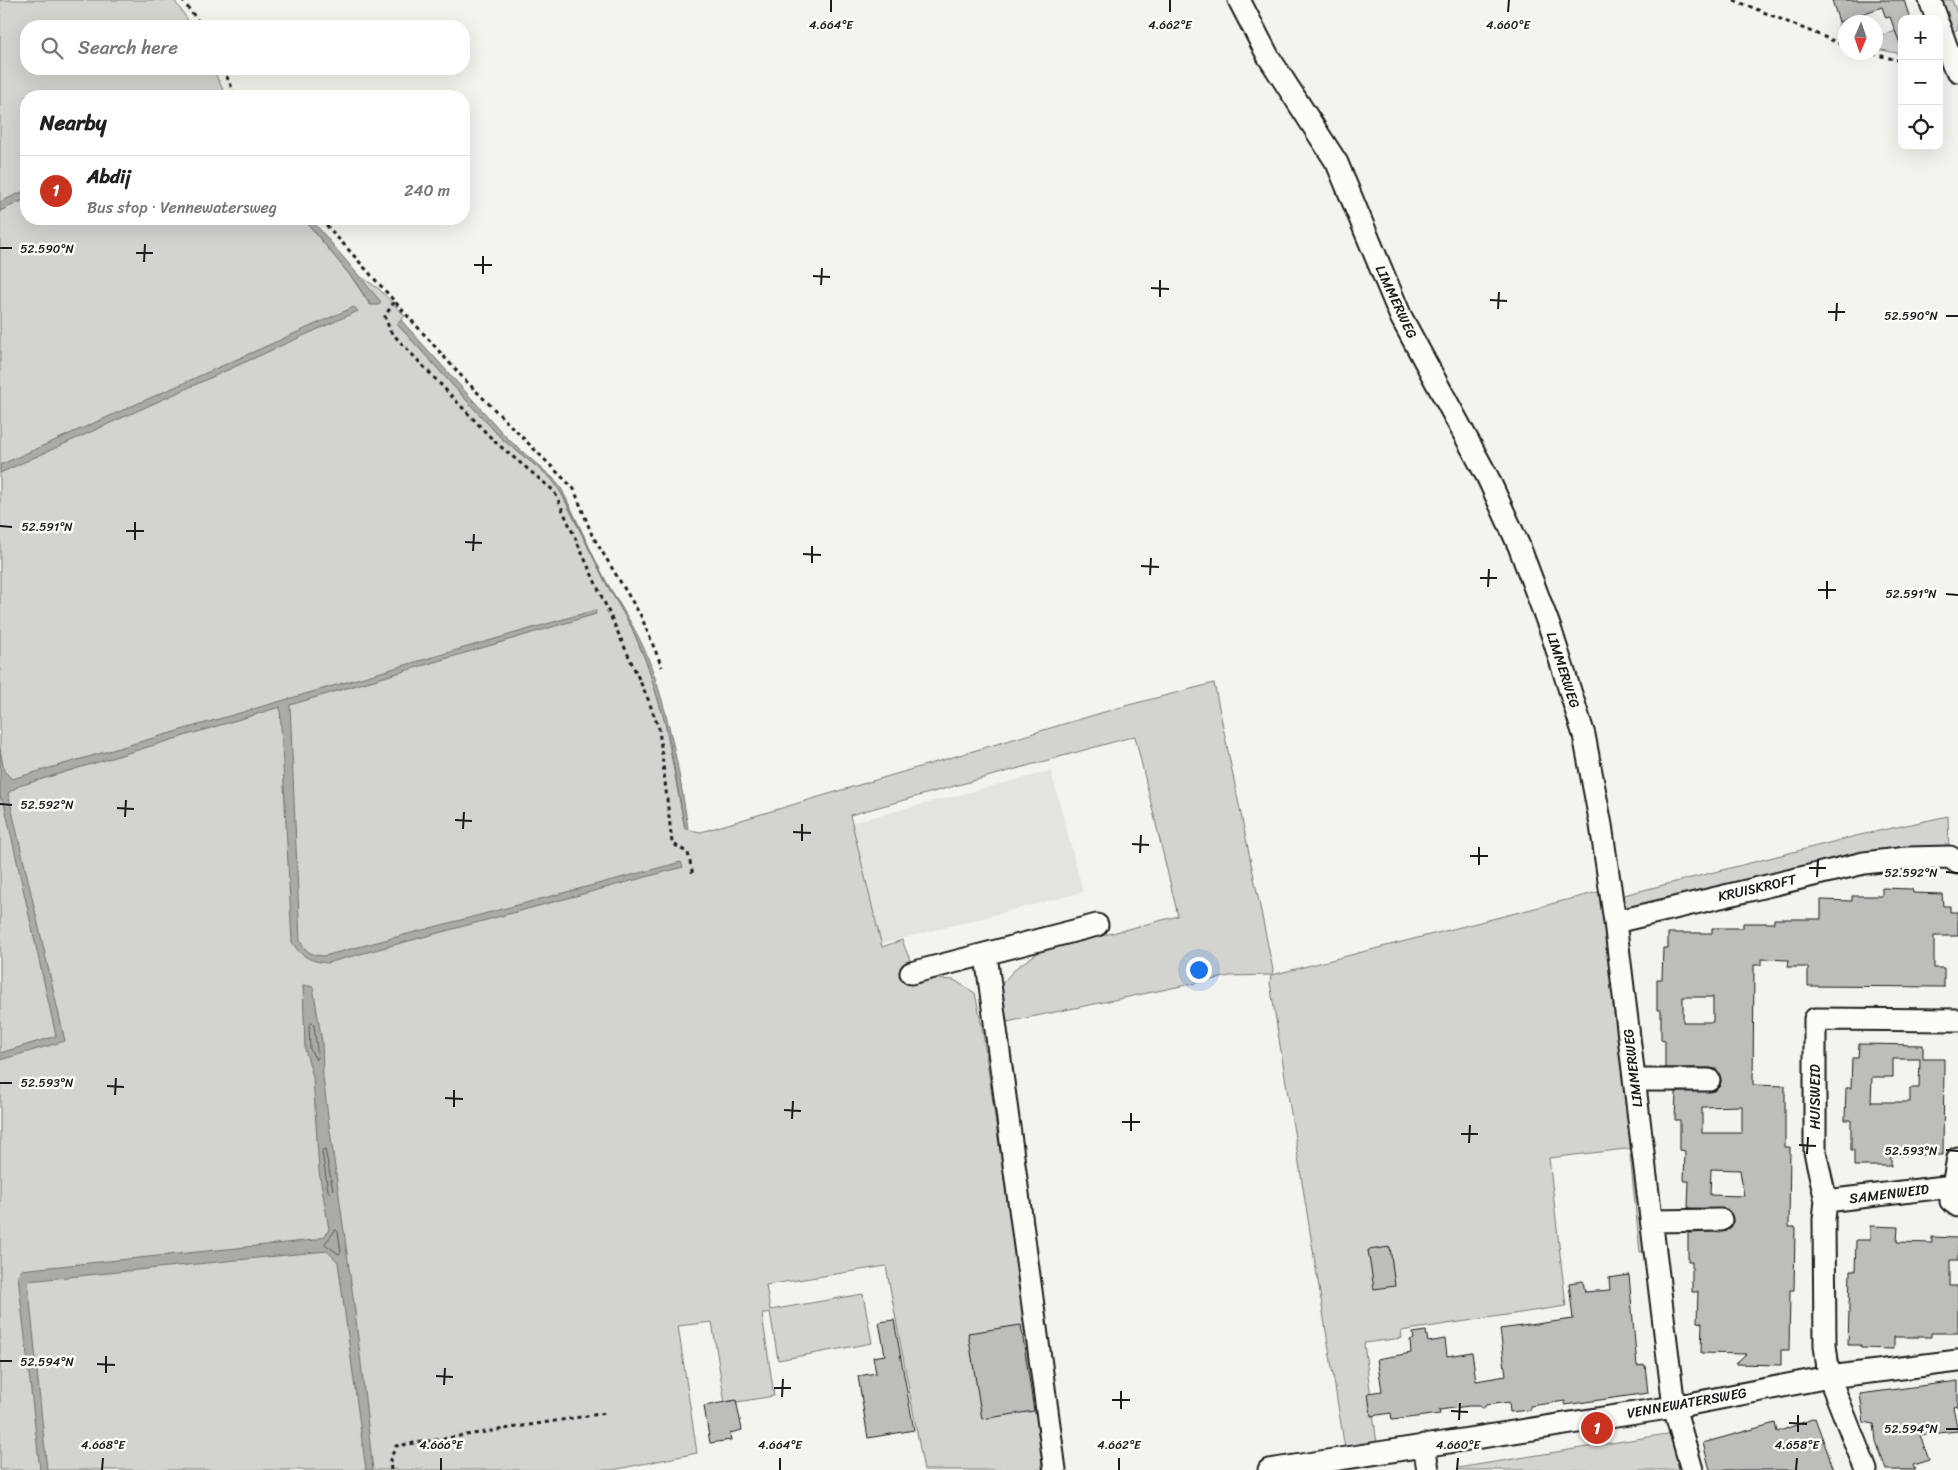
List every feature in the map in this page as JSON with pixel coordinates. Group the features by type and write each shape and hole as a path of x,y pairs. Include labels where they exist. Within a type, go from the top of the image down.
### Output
{"street":[{"name":"LIMMERWEG","path":"1239,0 1268,56 1337,163 1401,317 1488,478 1519,546 1551,631 1584,735 1601,825 1615,922 1674,1407 1692,1470"},
{"path":"1930,0 1936,15"},
{"path":"1943,37 1953,65 1958,71"},
{"name":"KRUISKROFT","path":"1615,922 1864,863 1907,858 1950,858 1958,863"},
{"path":"911,973 1097,925"},
{"path":"986,955 1054,1470"},
{"name":"HUISWEID","path":"1866,1470 1829,1377 1825,1346 1824,1219 1826,1201 1815,1152 1815,1018 1958,1020"},
{"path":"1635,1080 1709,1080"},
{"name":"SAMENWEID","path":"1826,1201 1956,1196 1958,1158"},
{"path":"1652,1222 1721,1220"},
{"name":"VENNEWATERSWEG","path":"1269,1470 1674,1407 1829,1377 1958,1361"},
{"path":"1424,1445 1428,1470"}],"path":[{"path":"182,0 197,20"},
{"path":"1734,0 1838,43"},
{"path":"1883,56 1898,60"},
{"path":"226,75 233,90"},
{"path":"326,225 394,302 514,431 574,489 592,535 641,616 662,667"},
{"path":"394,302 385,316 390,331 494,441 554,491 648,699 659,729 672,843 688,853 693,875"},
{"path":"391,1470 390,1460 396,1446 606,1412"}],"shaded area":[{"path":"0,0 174,0 188,20 20,20 20,75 216,75 223,90 20,90 20,225 309,225 353,279 370,305 381,302 351,270 379,289 405,316 397,324 501,438 551,478 559,489 607,585 632,628 647,664 664,718 685,829 701,832 1121,707 1214,683 1273,970 1272,975 1602,891 1634,1148 1549,1158 1566,1306 1401,1331 1402,1338 1364,1343 1377,1444 1345,1449 1270,983 1271,975 1230,976 1002,1023 996,997 1003,982 1017,967 1039,952 1178,916 1135,736 850,815 882,947 902,940 915,973 938,979 954,980 975,993 982,1027 1042,1442 1042,1470 924,1470 886,1266 766,1285 770,1310 863,1294 872,1343 778,1360 770,1312 762,1314 774,1396 725,1404 712,1322 678,1326 697,1453 613,1470 0,1470"},
{"path":"1939,0 1952,0 1958,16 1958,29 1951,33"},
{"path":"1898,31 1898,53 1883,50 1883,34"},
{"path":"1051,771 1083,892 877,945 846,824"},
{"path":"1948,816 1949,852 1626,910 1624,895 1860,835"},
{"path":"1637,1154 1646,1251 1640,1252 1630,1155"},
{"path":"1673,1433 1684,1470 1458,1470 1458,1468"}],"water":[{"path":"20,193 20,202 0,211 0,202"},
{"path":"309,225 316,225 381,302 379,305 371,305 353,279"},
{"path":"354,307 358,311 0,473 0,465"},
{"path":"401,320 508,439 553,478 561,488 600,570 634,628 648,658 662,699 672,741 688,828 685,829 668,732 647,664 632,628 607,585 565,499 551,478 501,438 397,324"},
{"path":"595,610 596,614 290,705 300,941 309,952 324,956 681,862 683,867 327,963 316,961 303,955 292,942 280,707 19,786 8,793 65,1041 0,1060 0,1053 56,1036 4,803 0,797 0,749 4,771 12,779"},
{"path":"303,985 313,987 322,1042 323,1077 355,1311 373,1470 366,1470 338,1262 327,1251 28,1281 47,1470 40,1470 18,1276 20,1270 315,1240 325,1236 329,1229 319,1171 313,1077 305,1049"}],"building":[{"path":"1832,0 1904,0 1909,15 1898,15 1898,39 1890,17 1886,18 1882,7 1859,15 1838,15 1838,19"},
{"path":"1882,888 1912,889 1913,893 1942,894 1943,906 1950,906 1950,912 1958,912 1958,936 1934,936 1934,968 1944,968 1944,987 1808,986 1808,967 1788,967 1789,960 1761,959 1761,965 1754,965 1753,1085 1785,1086 1785,1147 1790,1147 1789,1227 1795,1227 1794,1290 1790,1290 1789,1350 1781,1350 1781,1365 1735,1364 1746,1354 1701,1353 1702,1323 1697,1322 1698,1292 1692,1292 1692,1261 1688,1261 1688,1233 1727,1231 1732,1226 1733,1219 1727,1209 1688,1208 1689,1181 1684,1181 1685,1151 1680,1150 1680,1120 1675,1120 1676,1092 1715,1091 1720,1086 1721,1080 1716,1069 1665,1068 1665,1041 1661,1040 1661,1010 1657,1010 1657,979 1662,979 1663,948 1668,948 1668,933 1712,933 1712,928 1743,928 1743,923 1774,923 1774,919 1821,919 1821,900 1852,901 1852,896 1882,896","holes":["1683,997 1713,997 1713,1022 1683,1022","1742,1106 1742,1133 1702,1133 1702,1107","1711,1169 1740,1170 1744,1196 1710,1195"]},
{"path":"1859,1044 1923,1045 1923,1059 1944,1059 1943,1155 1891,1155 1891,1166 1854,1166 1854,1150 1851,1150 1851,1120 1845,1120 1846,1088 1851,1088 1852,1058 1858,1058","holes":["1893,1059 1920,1059 1919,1088 1910,1088 1910,1102 1871,1102 1872,1077 1893,1077"]},
{"path":"1870,1226 1898,1227 1897,1242 1932,1243 1932,1237 1958,1238 1958,1260 1950,1260 1950,1286 1958,1286 1958,1333 1931,1333 1931,1337 1894,1337 1894,1349 1861,1348 1861,1345 1848,1345 1850,1271 1855,1271 1856,1240 1870,1240"},
{"path":"1390,1247 1395,1286 1374,1289 1368,1250"},
{"path":"1629,1275 1637,1366 1645,1365 1648,1393 1565,1405 1565,1401 1530,1406 1530,1410 1510,1412 1509,1402 1486,1405 1483,1409 1479,1406 1469,1406 1439,1410 1440,1414 1392,1420 1391,1413 1371,1416 1368,1393 1382,1391 1377,1359 1411,1353 1410,1340 1414,1339 1413,1333 1426,1331 1428,1342 1445,1339 1447,1356 1472,1352 1476,1381 1506,1376 1500,1329 1573,1319 1569,1283 1583,1281 1585,1292 1610,1290 1609,1278"},
{"path":"894,1320 914,1430 868,1438 858,1376 876,1373 873,1357 885,1355 879,1322"},
{"path":"1021,1325 1034,1411 982,1419 968,1333"},
{"path":"1958,1381 1958,1406 1953,1407 1958,1431 1920,1435 1929,1460 1913,1465 1915,1470 1886,1470 1876,1441 1874,1424 1864,1422 1860,1394"},
{"path":"736,1400 742,1430 730,1433 731,1440 710,1443 704,1406"},
{"path":"1815,1418 1834,1470 1710,1470 1703,1443 1775,1423 1777,1432"}],"place":[{"name":"Abdij","path":"1597,1428"}]}
